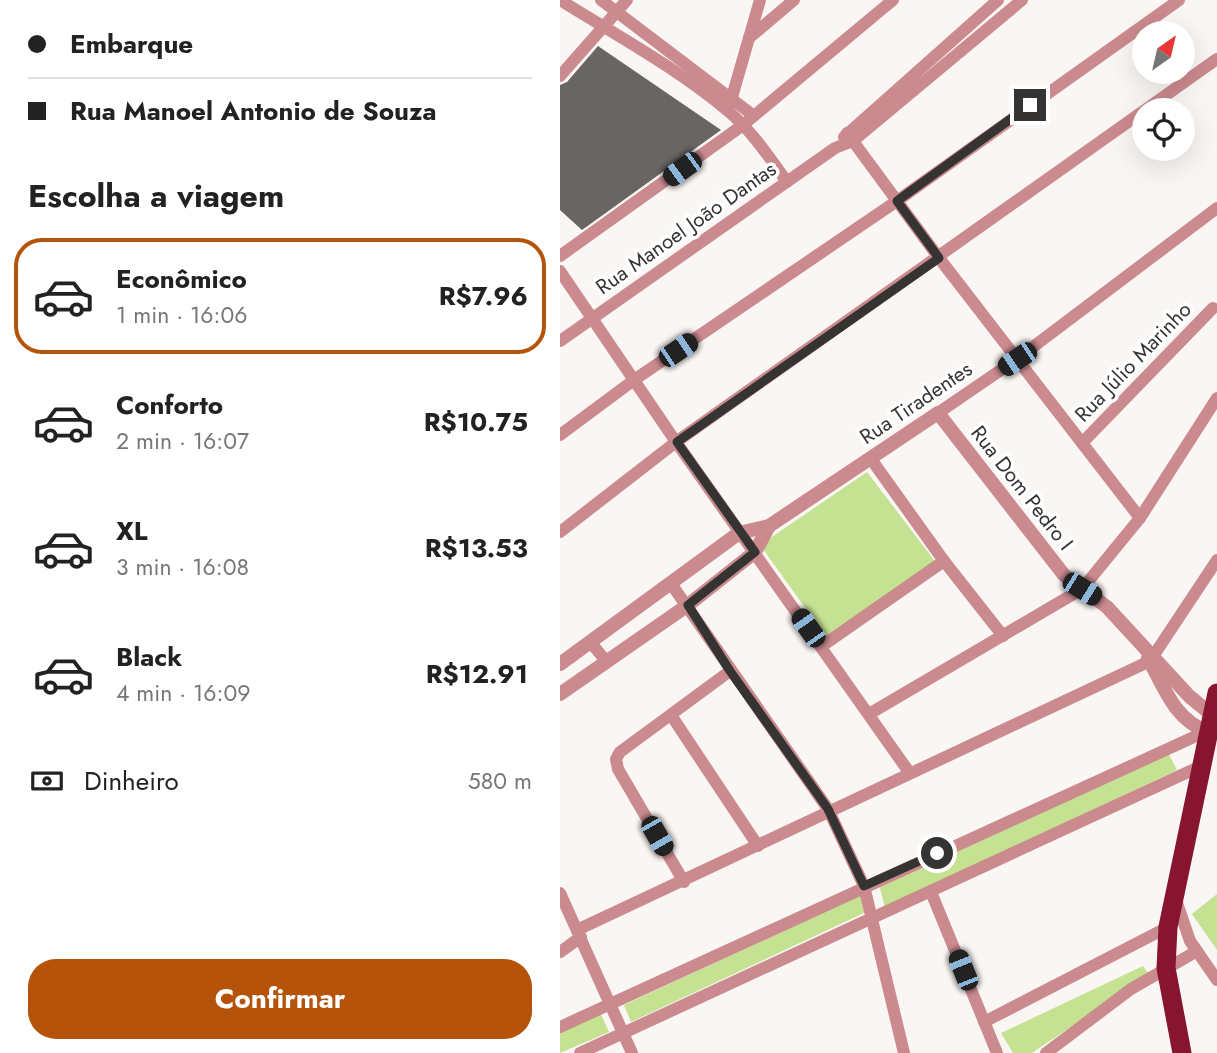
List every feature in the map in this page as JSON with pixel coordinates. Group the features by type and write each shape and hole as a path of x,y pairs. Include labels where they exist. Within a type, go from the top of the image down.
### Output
{"highway":[{"path":"1182,1053 1166,968 1168,927 1201,766 1213,723 1217,693"}],"street":[{"path":"601,0 730,105 788,181"},
{"path":"560,76 627,0"},
{"path":"730,105 760,0"},
{"path":"749,38 794,0"},
{"path":"560,256 743,125 893,0"},
{"name":"Rua Manoel João Dantas","path":"850,137 998,0"},
{"name":"Rua Manoel João Dantas","path":"560,341 850,137 1023,0"},
{"path":"560,435 634,380 897,201 1179,0"},
{"path":"560,1 730,105 754,116"},
{"path":"560,532 677,442 1217,59"},
{"path":"850,137 939,258 1140,518"},
{"name":"Rua Tiradentes","path":"560,664 739,533 769,526 1017,359 1217,208"},
{"path":"560,271 739,533 822,646 909,772"},
{"name":"Rua Júlio Marinho","path":"1082,443 1213,307"},
{"path":"869,714 1082,589 1140,518 1217,398"},
{"name":"Rua Dom Pedro I","path":"938,413 1047,556 1082,589 1107,607 1139,642 1152,659 1177,710 1193,725 1213,723"},
{"path":"871,459 944,561 1003,636"},
{"name":"Rua Tiradentes","path":"560,694 688,605 755,552 769,526"},
{"path":"560,952 579,934 828,809 1152,659 1217,560"},
{"path":"822,646 944,561"},
{"path":"672,584 828,809 864,886 904,1053"},
{"path":"591,643 607,662"},
{"path":"684,882 618,769 616,756 730,671"},
{"path":"671,715 758,846"},
{"path":"560,1027 1213,723"},
{"path":"580,1053 871,921 1201,766"},
{"path":"931,892 997,1053"},
{"path":"560,893 632,1053"},
{"path":"1175,896 1184,926 1217,980"},
{"path":"984,1022 1168,927"},
{"path":"1046,1053 1131,989 1197,951"}],"green space":[{"path":"867,472 937,564 829,641 760,545"},
{"path":"1168,753 1177,770 885,908 879,884"},
{"path":"1217,894 1217,950 1192,914"},
{"path":"861,895 866,912 631,1022 624,1005"},
{"path":"1143,966 1149,974 1032,1053 1013,1053 1001,1033"},
{"path":"600,1012 609,1032 560,1053 560,1032"}],"building":[{"path":"598,46 721,130 582,230 560,210 560,85 567,82"}],"route":[{"path":"937,853 864,886 828,809 730,671 688,605 755,552 677,442 939,258 897,201 1030,105"}]}
